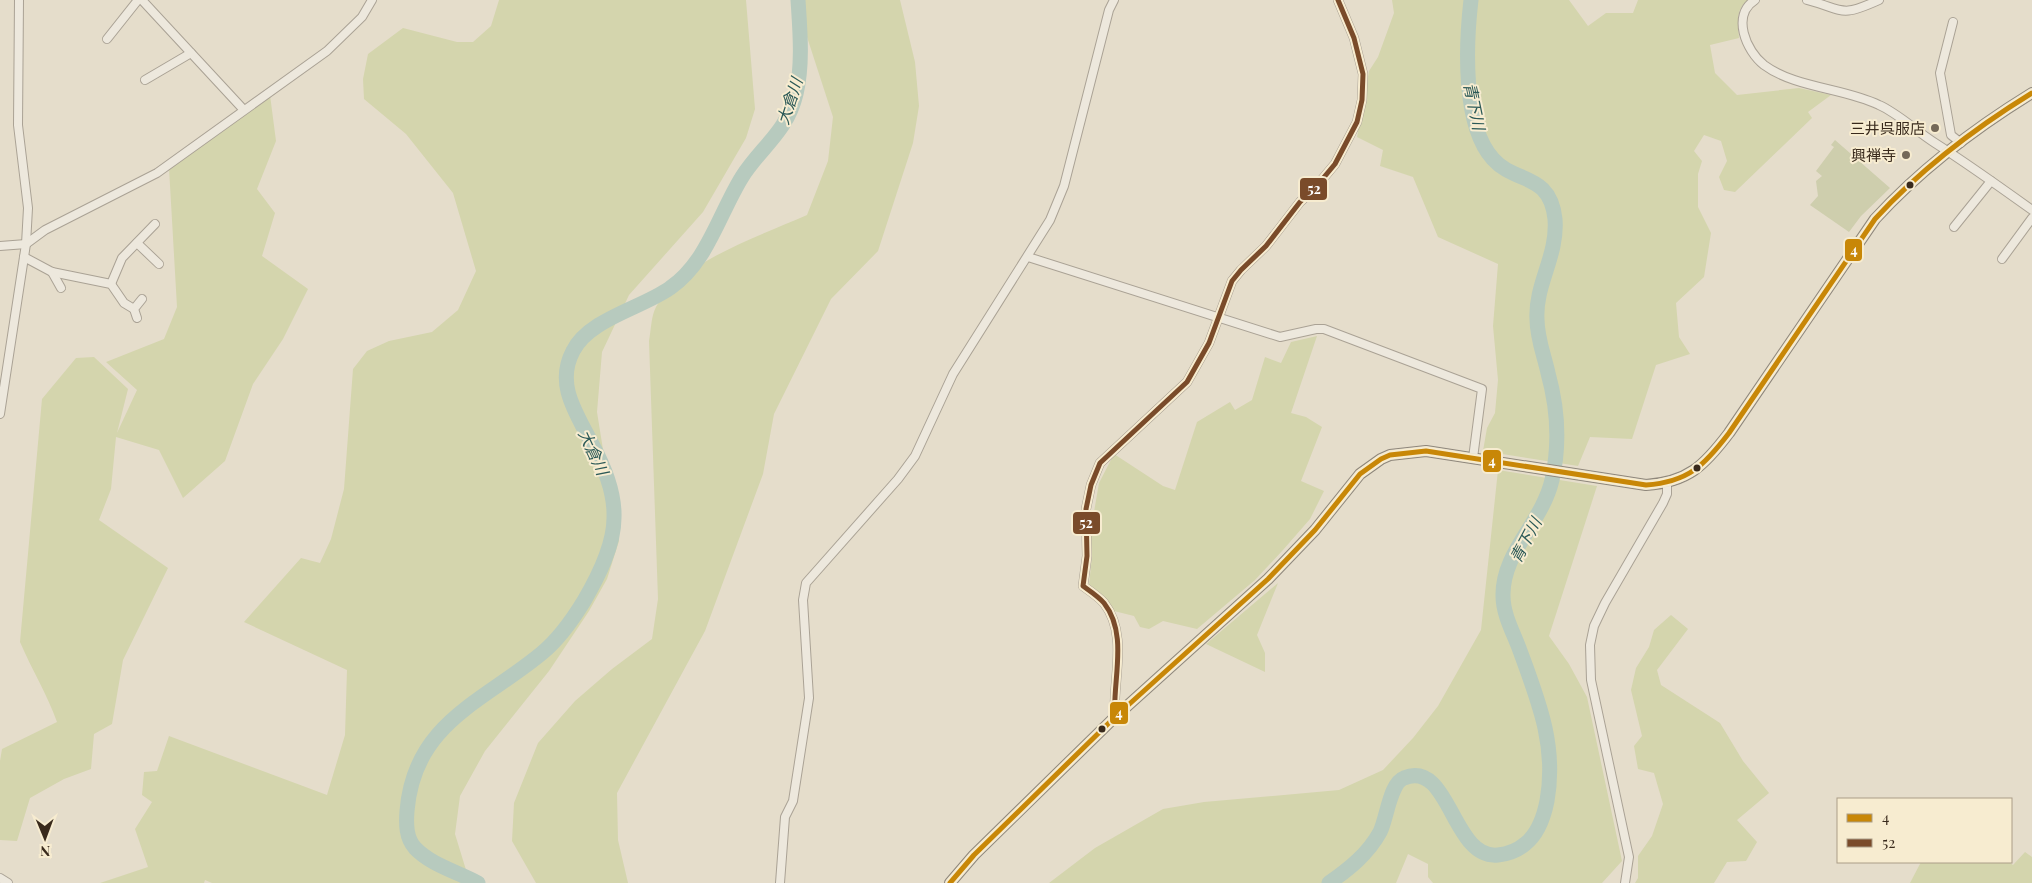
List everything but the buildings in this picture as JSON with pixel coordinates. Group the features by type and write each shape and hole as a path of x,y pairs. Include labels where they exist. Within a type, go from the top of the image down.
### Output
{"main road":[{"path":"950,883 974,855 1115,717 1268,579 1315,530 1360,474 1390,455 1408,451 1426,451 1646,485 1667,484 1685,477 1702,466 1715,452 1875,219 1892,200 1950,151 2002,112 2032,93"}],"street":[{"path":"0,414 26,244 28,208 18,125 19,0"},
{"path":"108,39 138,0"},
{"path":"142,0 243,109"},
{"path":"0,246 26,244 45,230 157,173 243,109 327,51 362,18 372,0"},
{"path":"780,883 785,817 793,801 809,698 803,600 806,583 898,480 915,456 953,374 1050,220 1064,186 1109,10 1114,0"},
{"path":"1115,717 1116,633 1113,616 1104,602 1084,586 1087,556 1086,508 1091,485 1100,463 1186,382 1200,363 1232,281 1266,246 1300,202 1315,188 1335,164 1357,122 1362,100 1363,74 1354,38 1338,0"},
{"path":"1755,0 1744,11 1742,23 1748,44 1763,64 1795,79 1853,94 1880,105 1950,151 2032,210"},
{"path":"1807,0 1837,11 1849,12 1879,0"},
{"path":"1953,22 1940,73 1951,135 1962,143"},
{"path":"145,80 191,53"},
{"path":"1954,227 1991,181"},
{"path":"2002,259 2032,218"},
{"path":"111,284 122,258 155,224"},
{"path":"137,243 158,264"},
{"path":"1028,256 1280,337 1324,329 1482,389 1473,458"},
{"path":"24,257 52,272 111,284 124,303 134,309 136,318"},
{"path":"52,272 61,288"},
{"path":"134,309 142,299"},
{"path":"1625,883 1629,857 1592,680 1590,645 1594,626 1605,603 1663,503 1667,494 1667,484"},
{"path":"0,878 8,883"}],"green space":[{"path":"499,0 746,0 755,109 746,138 703,212 629,295 602,352 597,412 605,462 615,500 619,541 607,579 589,611 549,671 485,751 460,796 455,834 470,883 212,883 205,880 204,883 100,883 148,867 135,829 152,802 142,795 144,772 157,771 169,736 327,795 345,735 347,670 244,622 301,558 320,563 331,539 344,489 353,369 367,351 389,341 432,332 458,310 476,271 453,193 406,134 364,99 363,79 368,54 403,28 457,42 473,42 491,26"},
{"path":"795,0 900,0 915,62 919,106 913,143 878,251 831,299 774,414 763,474 705,631 617,793 618,840 628,883 536,883 512,841 514,803 538,743 575,701 612,669 652,639 658,599 649,341 654,311 668,291 684,276 703,263 745,241 807,215 828,161 833,117"},
{"path":"1392,0 1569,0 1588,26 1606,13 1633,13 1638,0 1748,0 1739,12 1739,38 1710,45 1715,73 1737,95 1799,88 1831,95 1808,112 1812,118 1735,192 1724,190 1719,177 1727,161 1721,141 1704,135 1694,151 1702,161 1698,174 1698,207 1711,233 1704,277 1676,303 1679,337 1690,354 1656,365 1632,439 1590,437 1578,466 1483,451 1487,428 1495,413 1498,380 1493,326 1498,264 1438,237 1413,177 1380,166 1383,150 1357,137 1369,71 1378,57 1394,13"},
{"path":"270,95 276,141 257,189 275,213 262,256 308,289 283,339 253,384 225,461 183,498 159,450 116,437 111,489 99,520 168,568 123,660 112,724 94,734 91,769 64,779 30,798 17,841 0,840 0,761 2,749 57,722 20,642 42,399 76,358 94,357 128,389 117,433 137,390 106,362 164,339 177,307 169,168"},
{"path":"1835,140 1890,188 1861,216 1849,232 1810,205 1818,196 1816,181 1822,176 1816,171 1834,147 1831,145"},
{"path":"1317,336 1291,413 1306,417 1322,427 1301,481 1324,491 1310,519 1255,580 1197,629 1163,621 1149,629 1140,627 1134,616 1114,611 1107,600 1089,585 1092,556 1090,535 1099,483 1114,454 1163,486 1175,490 1197,422 1230,402 1235,410 1252,400 1265,357 1281,363 1291,342"},
{"path":"1498,470 1597,486 1549,636 1569,664 1587,697 1622,861 1602,883 1433,883 1428,877 1428,864 1408,854 1396,883 1049,883 1095,848 1163,809 1204,802 1339,790 1383,770 1413,738 1438,706 1481,630"},
{"path":"1278,583 1257,635 1265,653 1265,672 1206,644"},
{"path":"1671,615 1688,629 1657,670 1661,685 1720,723 1743,761 1769,793 1737,820 1757,842 1746,861 1727,862 1714,883 1635,883 1638,878 1638,856 1652,836 1663,804 1654,773 1638,769 1634,746 1642,736 1631,690 1636,668 1649,647 1654,630"},
{"path":"2025,852 2032,857 2032,883 1910,883 1920,863 2010,863 2013,865"}],"waterway":[{"name":"大倉川","path":"478,883 429,859 421,854 412,844 407,831 407,811 412,781 423,756 437,735 475,701 542,653 570,622 595,582 611,539 614,518 613,499 601,461 570,399 566,376 568,364 573,351 591,330 670,288 683,278 703,252 742,177 780,129 792,107 798,83 800,59 798,0"},
{"name":"青下川","path":"1329,883 1358,861 1370,847 1380,832 1395,787 1404,778 1419,776 1432,783 1442,795 1470,842 1483,852 1498,855 1516,850 1530,840 1540,824 1547,801 1550,761 1544,723 1533,686 1506,616 1503,596 1504,580 1509,565 1547,496 1555,467 1556,413 1537,326 1539,294 1553,245 1555,219 1552,204 1546,193 1539,186 1502,167 1493,159 1483,144 1476,126 1468,83 1468,38 1471,0"}],"transit line":[{"name":"52","path":"1115,717 1118,658 1116,629 1112,616 1104,603 1083,586 1087,556 1086,509 1091,485 1100,463 1187,382 1209,343 1232,281 1266,246 1300,202 1315,188 1335,164 1357,122 1362,100 1363,74 1354,38 1338,0"},
{"name":"4","path":"950,883 974,855 1115,717 1268,579 1315,530 1360,474 1381,459 1390,455 1426,451 1646,485 1673,480 1694,470 1711,455 1729,433 1875,219 1929,167 1969,135 2032,93"}],"place":[{"name":"三井呉服店","path":"1935,128"},
{"name":"興禅寺","path":"1906,155"}]}
